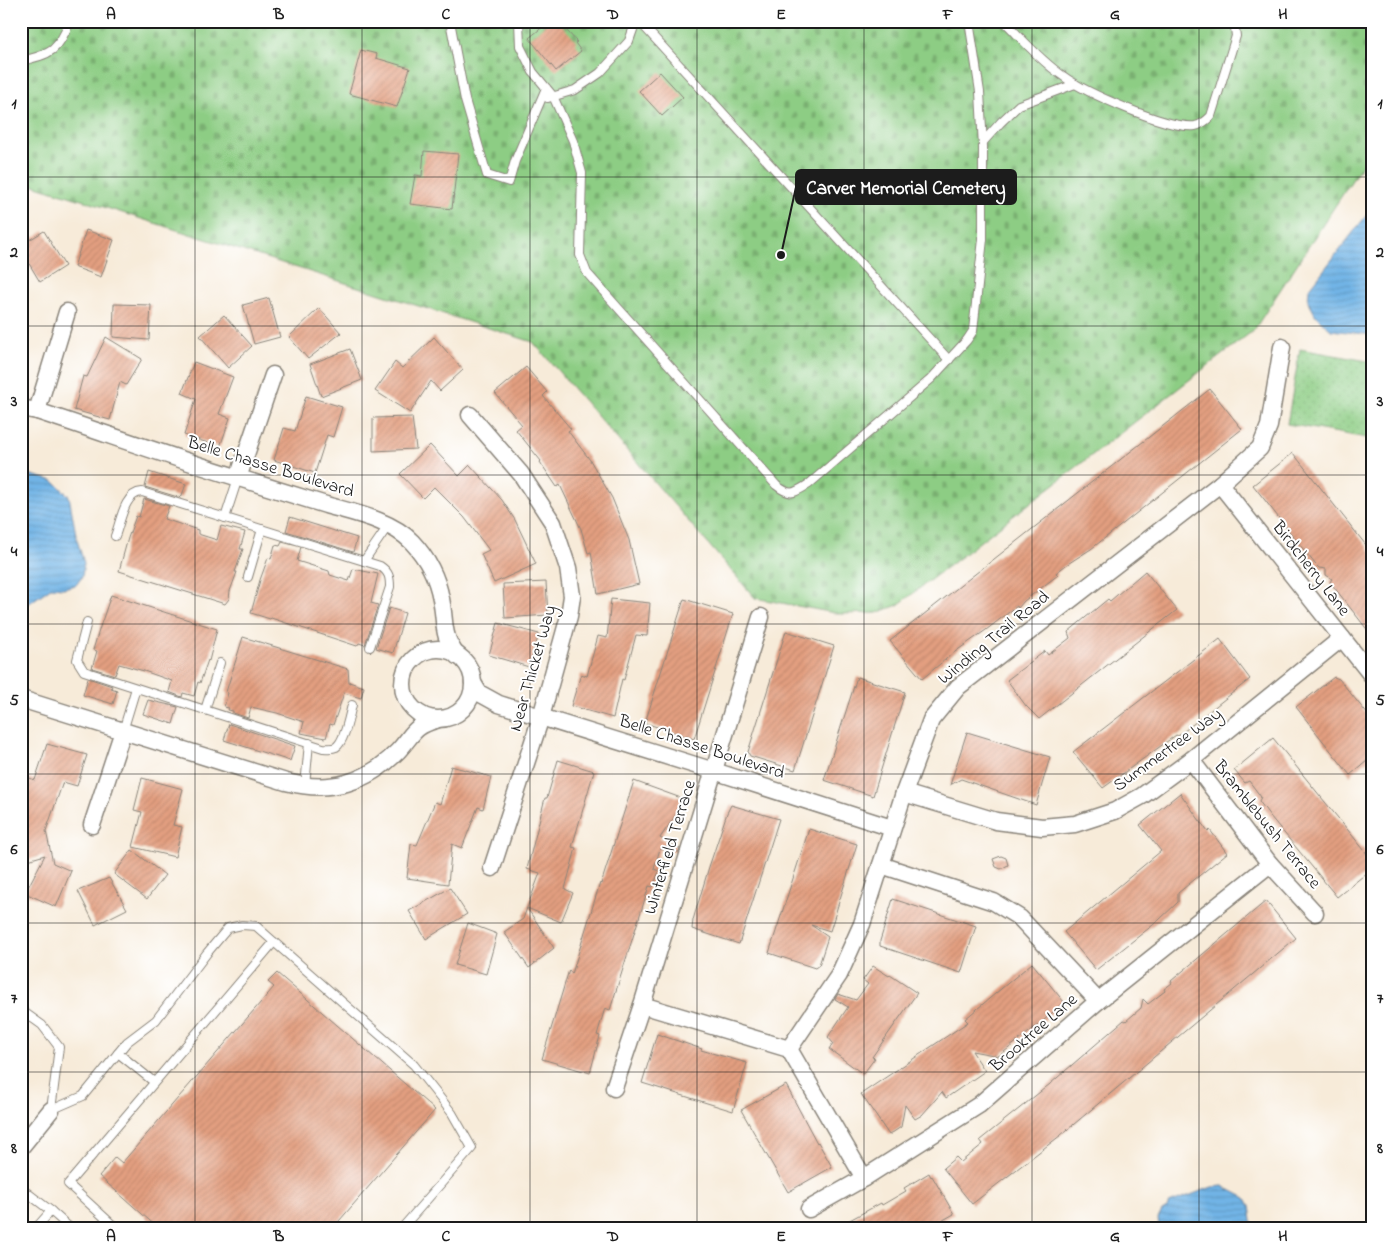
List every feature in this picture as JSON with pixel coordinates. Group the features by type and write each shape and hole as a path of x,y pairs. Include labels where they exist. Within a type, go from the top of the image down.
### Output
{"street":[{"path":"29,410 67,312"},
{"name":"Winding Trail Road","path":"790,1049 839,975 862,924 904,792 931,720 958,687 1220,484 1260,448 1269,426 1282,346"},
{"path":"238,478 273,375"},
{"name":"Belle Chasse Boulevard","path":"29,410 238,478 369,518 401,533 424,558 434,574 441,601 444,632 449,644 471,673 473,684 479,693 498,704 892,828"},
{"name":"Near Thicket Way","path":"470,415 521,474 553,523 568,568 572,596 570,616 541,717 492,868"},
{"name":"Birdcherry Lane","path":"1220,484 1373,677"},
{"name":"Winterfield Terrace","path":"614,1088 642,1005 761,617"},
{"path":"436,720 420,716 411,707 403,693 403,678 406,669 416,656 429,650 444,632"},
{"name":"Summertree Way","path":"904,792 996,821 1042,827 1075,824 1115,811 1142,796 1191,760 1342,638"},
{"path":"429,650 447,650 457,656"},
{"path":"464,708 472,695 473,684"},
{"name":"Belle Chasse Boulevard","path":"21,698 286,782 305,786 335,786 357,780 384,765 418,726 452,717 464,708 482,704 498,704"},
{"path":"411,707 413,717 412,732"},
{"path":"92,825 123,731"},
{"name":"Bramblebush Terrace","path":"1191,760 1270,864 1315,913"},
{"name":"Brooktree Lane","path":"809,1209 864,1178 980,1105 1098,1001 1270,864"},
{"path":"882,865 994,902 1014,914 1020,918 1098,1001"},
{"path":"642,1005 790,1049 864,1178"},
{"path":"21,1147 50,1110"}],"lane":[{"path":"21,61 44,56 55,49 70,21"},
{"path":"450,21 465,100 487,176 509,182 515,161 546,88"},
{"path":"519,21 520,46 533,72 553,96 572,141 582,173 580,255 587,273 769,478 785,493 794,493 808,484 931,379 973,331 983,239 983,142 980,92 969,21"},
{"path":"540,102 575,90 600,73 629,41 638,21 949,360"},
{"path":"1004,21 1039,57 1063,77 1090,93 1155,119 1196,126 1211,116 1236,36 1234,21"},
{"path":"983,142 1019,106 1074,84"},
{"path":"225,518 238,478"},
{"path":"116,536 128,498 136,492 142,492 380,566 387,571 390,577 390,587 370,647"},
{"path":"364,562 388,526"},
{"path":"248,577 262,529"},
{"path":"87,622 77,660 84,671 324,748 331,749 336,747 342,740 352,705"},
{"path":"205,710 220,663"},
{"path":"123,731 136,688"},
{"path":"305,786 309,743"},
{"path":"50,1110 83,1096 127,1042 156,1020 228,928 242,924 256,926 414,1065 452,1113 472,1148 402,1228"},
{"path":"116,1228 68,1184 274,942"},
{"path":"21,1010 42,1025 59,1047 50,1110"},
{"path":"118,1054 154,1082"},
{"path":"21,1188 70,1228"},
{"path":"36,1228 51,1211"}],"green space":[{"path":"21,21 1373,21 1373,148 1254,330 898,605 877,613 840,614 755,598 533,342 21,181"},
{"path":"1300,349 1373,362 1373,406 1367,438 1287,424"}],"water":[{"path":"1373,207 1373,335 1331,330 1316,316 1308,301 1309,289"},
{"path":"21,472 54,481 69,496 77,540 84,563 82,577 76,585 63,588 52,587 21,609"},
{"path":"1223,1186 1246,1198 1250,1206 1253,1228 1159,1228 1158,1219 1169,1203 1212,1187"}],"building":[{"path":"550,21 558,21 577,42 575,43 581,51 556,71 529,38"},
{"path":"361,50 377,54 376,58 410,68 397,107 349,94"},
{"path":"660,72 683,97 662,116 639,91"},
{"path":"424,151 458,154 452,209 410,204 415,175 422,176"},
{"path":"86,230 114,240 101,277 74,267"},
{"path":"44,231 65,266 40,282 21,250 21,245"},
{"path":"269,298 280,337 254,344 243,305"},
{"path":"114,304 151,305 149,340 113,337"},
{"path":"319,308 341,333 308,359 289,337"},
{"path":"224,315 252,346 228,368 200,336"},
{"path":"106,337 142,359 126,385 120,382 110,420 74,410 83,376 87,377"},
{"path":"434,337 463,370 440,391 431,381 410,413 375,391 395,362 402,368"},
{"path":"350,349 362,380 321,396 310,364"},
{"path":"194,362 233,377 219,414 230,418 220,447 184,435 196,399 182,393"},
{"path":"526,367 547,392 543,396 571,429 568,431 590,460 612,498 629,540 639,584 598,594 591,552 588,553 581,529 560,485 557,487 541,461 516,430 522,425 495,393"},
{"path":"1210,389 1242,429 1091,549 1066,565 1056,573 1058,575 1024,601 1018,608 1017,606 952,654 922,679 890,641"},
{"path":"306,396 342,407 333,437 327,435 315,473 274,460 284,428 295,431"},
{"path":"412,417 416,449 373,451 373,418"},
{"path":"430,445 459,476 470,465 502,500 515,520 536,564 494,583 481,554 489,550 464,517 434,487 423,498 400,474"},
{"path":"1293,453 1373,554 1373,637 1330,582 1332,579 1326,575 1326,569 1319,568 1315,564 1253,485"},
{"path":"149,472 186,484 181,498 145,487"},
{"path":"144,499 169,506 164,519 198,530 198,534 217,540 221,526 245,532 240,549 243,549 235,572 237,572 229,599 225,604 119,571 128,538 136,516 139,517"},
{"path":"290,517 357,538 353,552 286,531"},
{"path":"282,542 301,547 297,561 329,571 330,575 349,581 353,569 378,574 371,603 378,605 365,645 359,643 357,646 251,613 268,558 271,559 275,545 280,546"},
{"path":"1145,571 1177,610 1039,719 1026,706 1007,680 1045,651 1048,655 1070,638 1068,632 1108,599 1110,601"},
{"path":"546,582 548,615 505,618 503,584"},
{"path":"111,595 217,629 209,661 200,683 198,682 194,696 183,693 182,697 169,692 172,681 119,664 115,675 92,668 97,651 93,650"},
{"path":"611,599 650,603 647,636 636,635 624,680 622,679 613,718 571,706 581,674 587,676 598,636 607,638"},
{"path":"684,599 733,614 694,739 645,723"},
{"path":"389,608 405,613 393,653 376,648"},
{"path":"498,623 539,634 529,667 489,655"},
{"path":"786,631 834,646 795,770 750,756 748,752"},
{"path":"243,637 348,669 349,682 364,687 361,698 344,693 333,725 330,724 326,738 301,733 304,722 277,713 251,707 248,718 233,713 233,711 228,710 229,708 224,707 228,693 226,692"},
{"path":"1220,639 1250,679 1178,736 1176,735 1103,788 1073,752"},
{"path":"857,677 905,692 873,796 824,780"},
{"path":"1334,677 1339,679 1373,721 1373,756 1350,775 1296,707"},
{"path":"88,678 112,686 111,688 117,690 113,704 83,695"},
{"path":"148,700 178,707 173,724 143,714"},
{"path":"229,724 295,746 290,761 224,740"},
{"path":"967,732 1050,757 1036,805 961,779 950,785"},
{"path":"1273,738 1373,861 1373,868 1337,897 1270,816 1259,801 1261,797 1249,781 1245,783 1234,770"},
{"path":"47,744 87,755 77,786 63,782 46,831 53,863 71,871 56,907 25,893 45,855 21,862 21,775 35,780"},
{"path":"558,760 594,771 572,847 576,848 565,889 573,893 561,922 527,908 540,873 527,869 545,798 547,798"},
{"path":"451,766 491,777 483,809 478,807 462,848 452,844 448,884 407,878 411,844 417,845 435,802 440,804"},
{"path":"142,778 183,789 173,825 182,827 175,857 133,847 142,812 134,810"},
{"path":"634,781 681,798 677,813 660,838 680,849 679,852 660,849 654,869 659,871 653,887 649,886 610,1010 605,1008 597,1035 600,1036 590,1073 542,1059 569,970 572,974"},
{"path":"1180,793 1208,832 1210,830 1227,853 1178,893 1178,902 1158,921 1096,970 1064,932 1161,851 1140,825"},
{"path":"731,805 779,819 739,944 692,929 709,867"},
{"path":"809,829 857,844 830,931 811,925 828,937 819,965 815,968 769,953"},
{"path":"132,850 165,875 147,899 114,874"},
{"path":"1001,856 1006,858 1008,865 1001,869 996,867 993,859"},
{"path":"109,878 127,909 95,925 78,891"},
{"path":"450,888 467,914 426,939 409,911"},
{"path":"893,899 976,926 961,973 880,946"},
{"path":"1266,901 1296,938 1061,1135 972,1204 943,1168 956,1157 961,1162 983,1144 980,1140 1141,1008 1143,999 1148,1004 1165,991 1164,989 1172,983 1171,981"},
{"path":"527,908 554,948 529,968 504,932 523,919"},
{"path":"468,923 497,934 486,974 455,965"},
{"path":"1032,963 1064,1002 999,1056 972,1051 985,1071 946,1098 942,1092 922,1115 915,1119 905,1105 901,1127 889,1135 861,1094 968,1022 965,1019"},
{"path":"873,966 917,993 872,1057 875,1058 863,1074 829,1049 833,1043 828,1037 848,1007 835,999 838,994 856,1000 868,984 863,980"},
{"path":"277,973 435,1110 333,1228 158,1228 99,1176 115,1157 122,1163 274,987 268,982"},
{"path":"657,1034 701,1050 747,1063 733,1111 642,1083"},
{"path":"786,1085 832,1167 788,1192 741,1110"},
{"path":"929,1173 954,1214 929,1228 835,1228 906,1191 904,1188"}],"place":[{"name":"Carver Memorial Cemetery","path":"781,255"}]}
